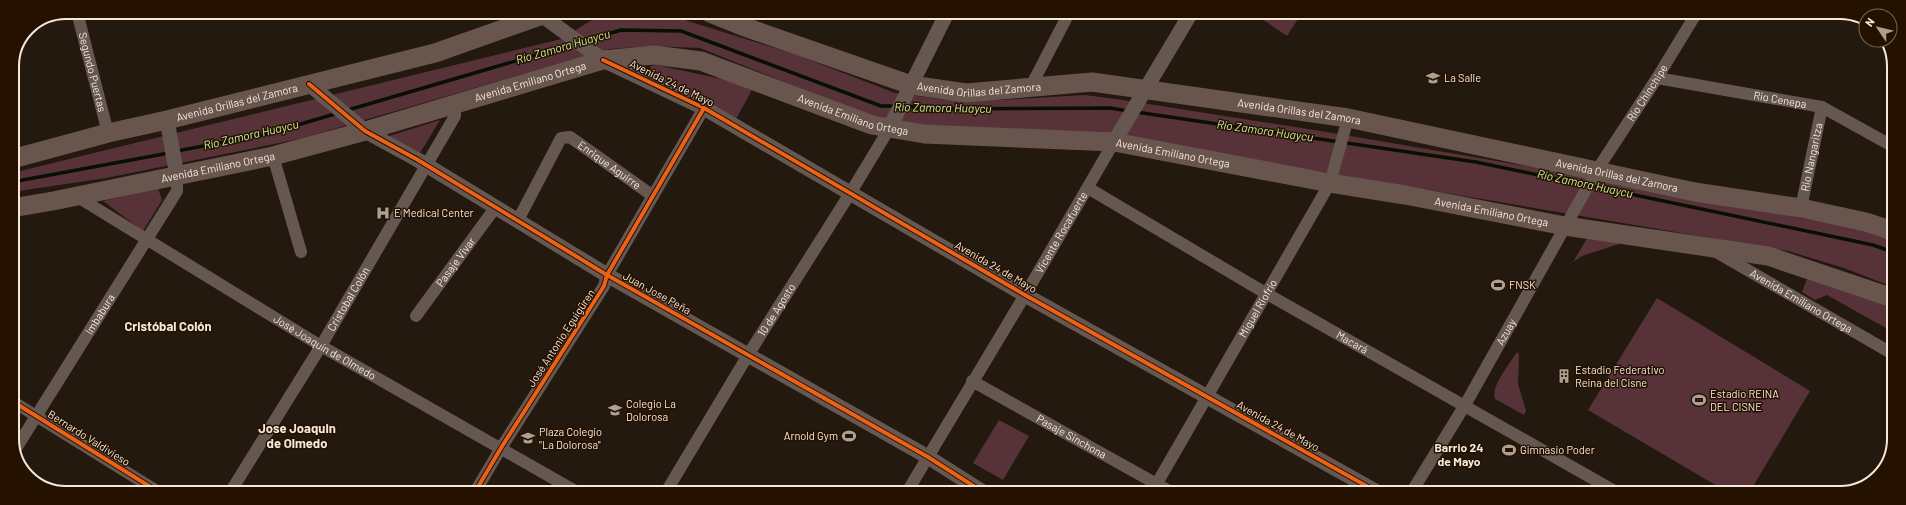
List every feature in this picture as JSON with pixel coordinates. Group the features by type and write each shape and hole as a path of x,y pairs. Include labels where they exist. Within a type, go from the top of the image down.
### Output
{"main road":[{"name":"Avenida Orillas del Zamora","path":"19,157 108,133 314,88 435,53 530,19"},
{"name":"Avenida Orillas del Zamora","path":"725,19 911,85 966,93 1092,82 1147,89 1347,123 1594,176 1801,208 1866,222 1887,229"},
{"name":"Avenida Emiliano Ortega","path":"19,207 272,156 360,128 456,103 603,60 654,55 701,61 889,129 924,134 1114,142 1331,178 1405,195 1710,248 1768,256 1887,296"}],"street":[{"name":"Segundo Puertas","path":"79,19 108,133"},
{"name":"Avenida 24 de Mayo","path":"550,19 603,60 704,108 851,192 1025,295 1368,486"},
{"path":"889,129 944,19"},
{"path":"1030,88 1067,19"},
{"name":"Vicente Rocafuerte","path":"910,486 1025,295 1188,19"},
{"name":"Río Chinchipe","path":"1594,176 1693,19"},
{"name":"Rio Cenepa","path":"1657,78 1822,107 1887,143"},
{"name":"Juan Jose Peña","path":"314,88 360,128 426,165 607,275 748,354 928,458 973,486"},
{"name":"Cristobal Colón","path":"234,486 321,346 455,116 456,103"},
{"name":"Rio Nangaritza","path":"1801,208 1822,107"},
{"name":"José Antonio Eguigüren","path":"479,486 604,286 607,275 704,108"},
{"path":"168,120 177,176"},
{"name":"Miguel Riofrío","path":"1155,486 1208,398 1331,178 1347,123"},
{"name":"10 de Agosto","path":"670,486 748,354 851,192 889,129"},
{"name":"Enrique Aguirre","path":"518,220 561,138 570,137 653,196"},
{"path":"272,156 301,252"},
{"name":"Imbabura","path":"19,443 177,192 177,176"},
{"name":"Azuay","path":"1415,486 1465,405 1594,176"},
{"name":"Macará","path":"1088,188 1267,294 1606,486"},
{"name":"José Joaquín de Olmedo","path":"76,196 321,346 567,486"},
{"name":"Pasaje Vivar","path":"416,316 495,208"},
{"name":"Avenida Emiliano Ortega","path":"1710,248 1887,351"},
{"name":"Pasaje Sinchona","path":"972,381 1151,486"},
{"name":"Bernardo Valdivieso","path":"19,404 149,486"}],"shaded area":[{"path":"594,19 681,19 797,55 895,93 946,100 999,100 1085,95 1333,133 1579,175 1884,234 1887,236 1887,285 1844,268 1788,251 1180,148 1046,130 937,131 879,120 700,48 652,46 609,49 299,139 106,178 19,191 19,171 561,39"},
{"path":"1262,19 1298,19 1287,36"},
{"path":"657,65 754,86 735,121 653,75 650,66"},
{"path":"440,120 420,153 389,136"},
{"path":"158,188 162,200 143,231 103,201"},
{"path":"1589,235 1622,243 1582,256 1573,262"},
{"path":"1808,276 1881,302 1887,306 1887,329 1827,295 1815,300 1802,292"},
{"name":"Estadio REINA DEL CISNE","path":"1657,298 1810,391 1753,486 1717,486 1588,410"},
{"path":"1517,352 1519,354 1518,384 1526,411 1524,415 1495,399 1494,394 1498,381"},
{"path":"999,420 1029,436 1003,480 973,463"}],"waterway":[{"name":"Río Zamora Huaycu","path":"584,41 621,30 681,31 881,106 896,106"},
{"name":"Río Zamora Huaycu","path":"348,110 574,44"},
{"name":"Río Zamora Huaycu","path":"904,106 941,109 1110,108 1128,111"},
{"name":"Río Zamora Huaycu","path":"1136,112 1476,162 1586,185"},
{"name":"Río Zamora Huaycu","path":"177,151 267,134 338,113"},
{"name":"Río Zamora Huaycu","path":"19,181 169,153"},
{"name":"Río Zamora Huaycu","path":"1592,186 1873,245 1887,250"}],"cycle path":[{"path":"603,60 704,108 1025,295 1366,486"},
{"path":"309,84 365,131 418,160 607,275 928,457 974,486"},
{"path":"479,486 604,286 607,275 704,108"},
{"path":"19,405 149,486"}],"place":[{"name":"La Salle","path":"1433,78"},
{"name":"E Medical Center","path":"383,213"},
{"name":"FNSK","path":"1498,285"},
{"name":"Estadio Federativo Reina del Cisne","path":"1564,376"},
{"name":"Estadio REINA DEL CISNE","path":"1699,400"},
{"name":"Colegio La Dolorosa","path":"615,410"},
{"name":"Arnold Gym","path":"849,436"},
{"name":"Plaza Colegio \"La Dolorosa\"","path":"528,438"},
{"name":"Gimnasio Poder","path":"1509,450"}],"district":[{"name":"Cristóbal Colón","path":"168,326"},
{"name":"Jose Joaquin de Olmedo","path":"297,436"},
{"name":"Barrio 24 de Mayo","path":"1459,455"}]}
